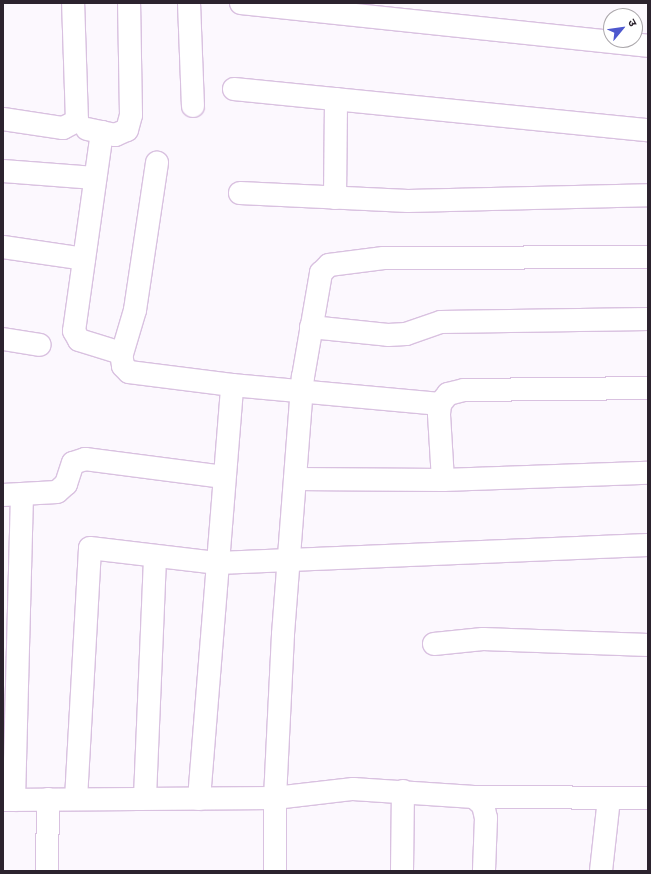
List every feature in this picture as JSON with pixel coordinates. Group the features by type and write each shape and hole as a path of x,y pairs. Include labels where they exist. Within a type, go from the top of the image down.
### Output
{"street":[{"path":"72,126 77,121 73,3"},
{"path":"3,119 63,128 72,126 115,135 127,130 131,115 129,3"},
{"path":"189,3 194,106"},
{"path":"241,3 648,46"},
{"path":"234,89 648,130"},
{"path":"336,99 336,198"},
{"path":"102,132 74,335 86,343 122,354"},
{"path":"157,163 135,310 122,354 123,366 129,372 232,385 302,390 440,404"},
{"path":"3,171 95,178"},
{"path":"240,193 408,201 648,195"},
{"path":"3,247 84,258"},
{"path":"275,871 274,798 288,562 302,390 310,327 321,273 335,264 384,258 648,257"},
{"path":"310,327 388,335 406,334 441,322 648,320"},
{"path":"3,339 40,345"},
{"path":"199,799 232,385"},
{"path":"443,480 440,404 448,394 464,390 648,388"},
{"path":"224,476 85,459 73,463 63,489 12,494 8,800 145,797 199,799 274,798 354,789 404,791 474,797 648,798"},
{"path":"295,479 443,480 648,473"},
{"path":"76,799 90,548 155,558 218,562 288,562 648,545"},
{"path":"145,797 155,558"},
{"path":"434,644 483,640 648,646"},
{"path":"402,871 404,791"},
{"path":"474,797 483,805 486,818 484,871"},
{"path":"601,871 609,798"},
{"path":"46,871 48,799"}]}
